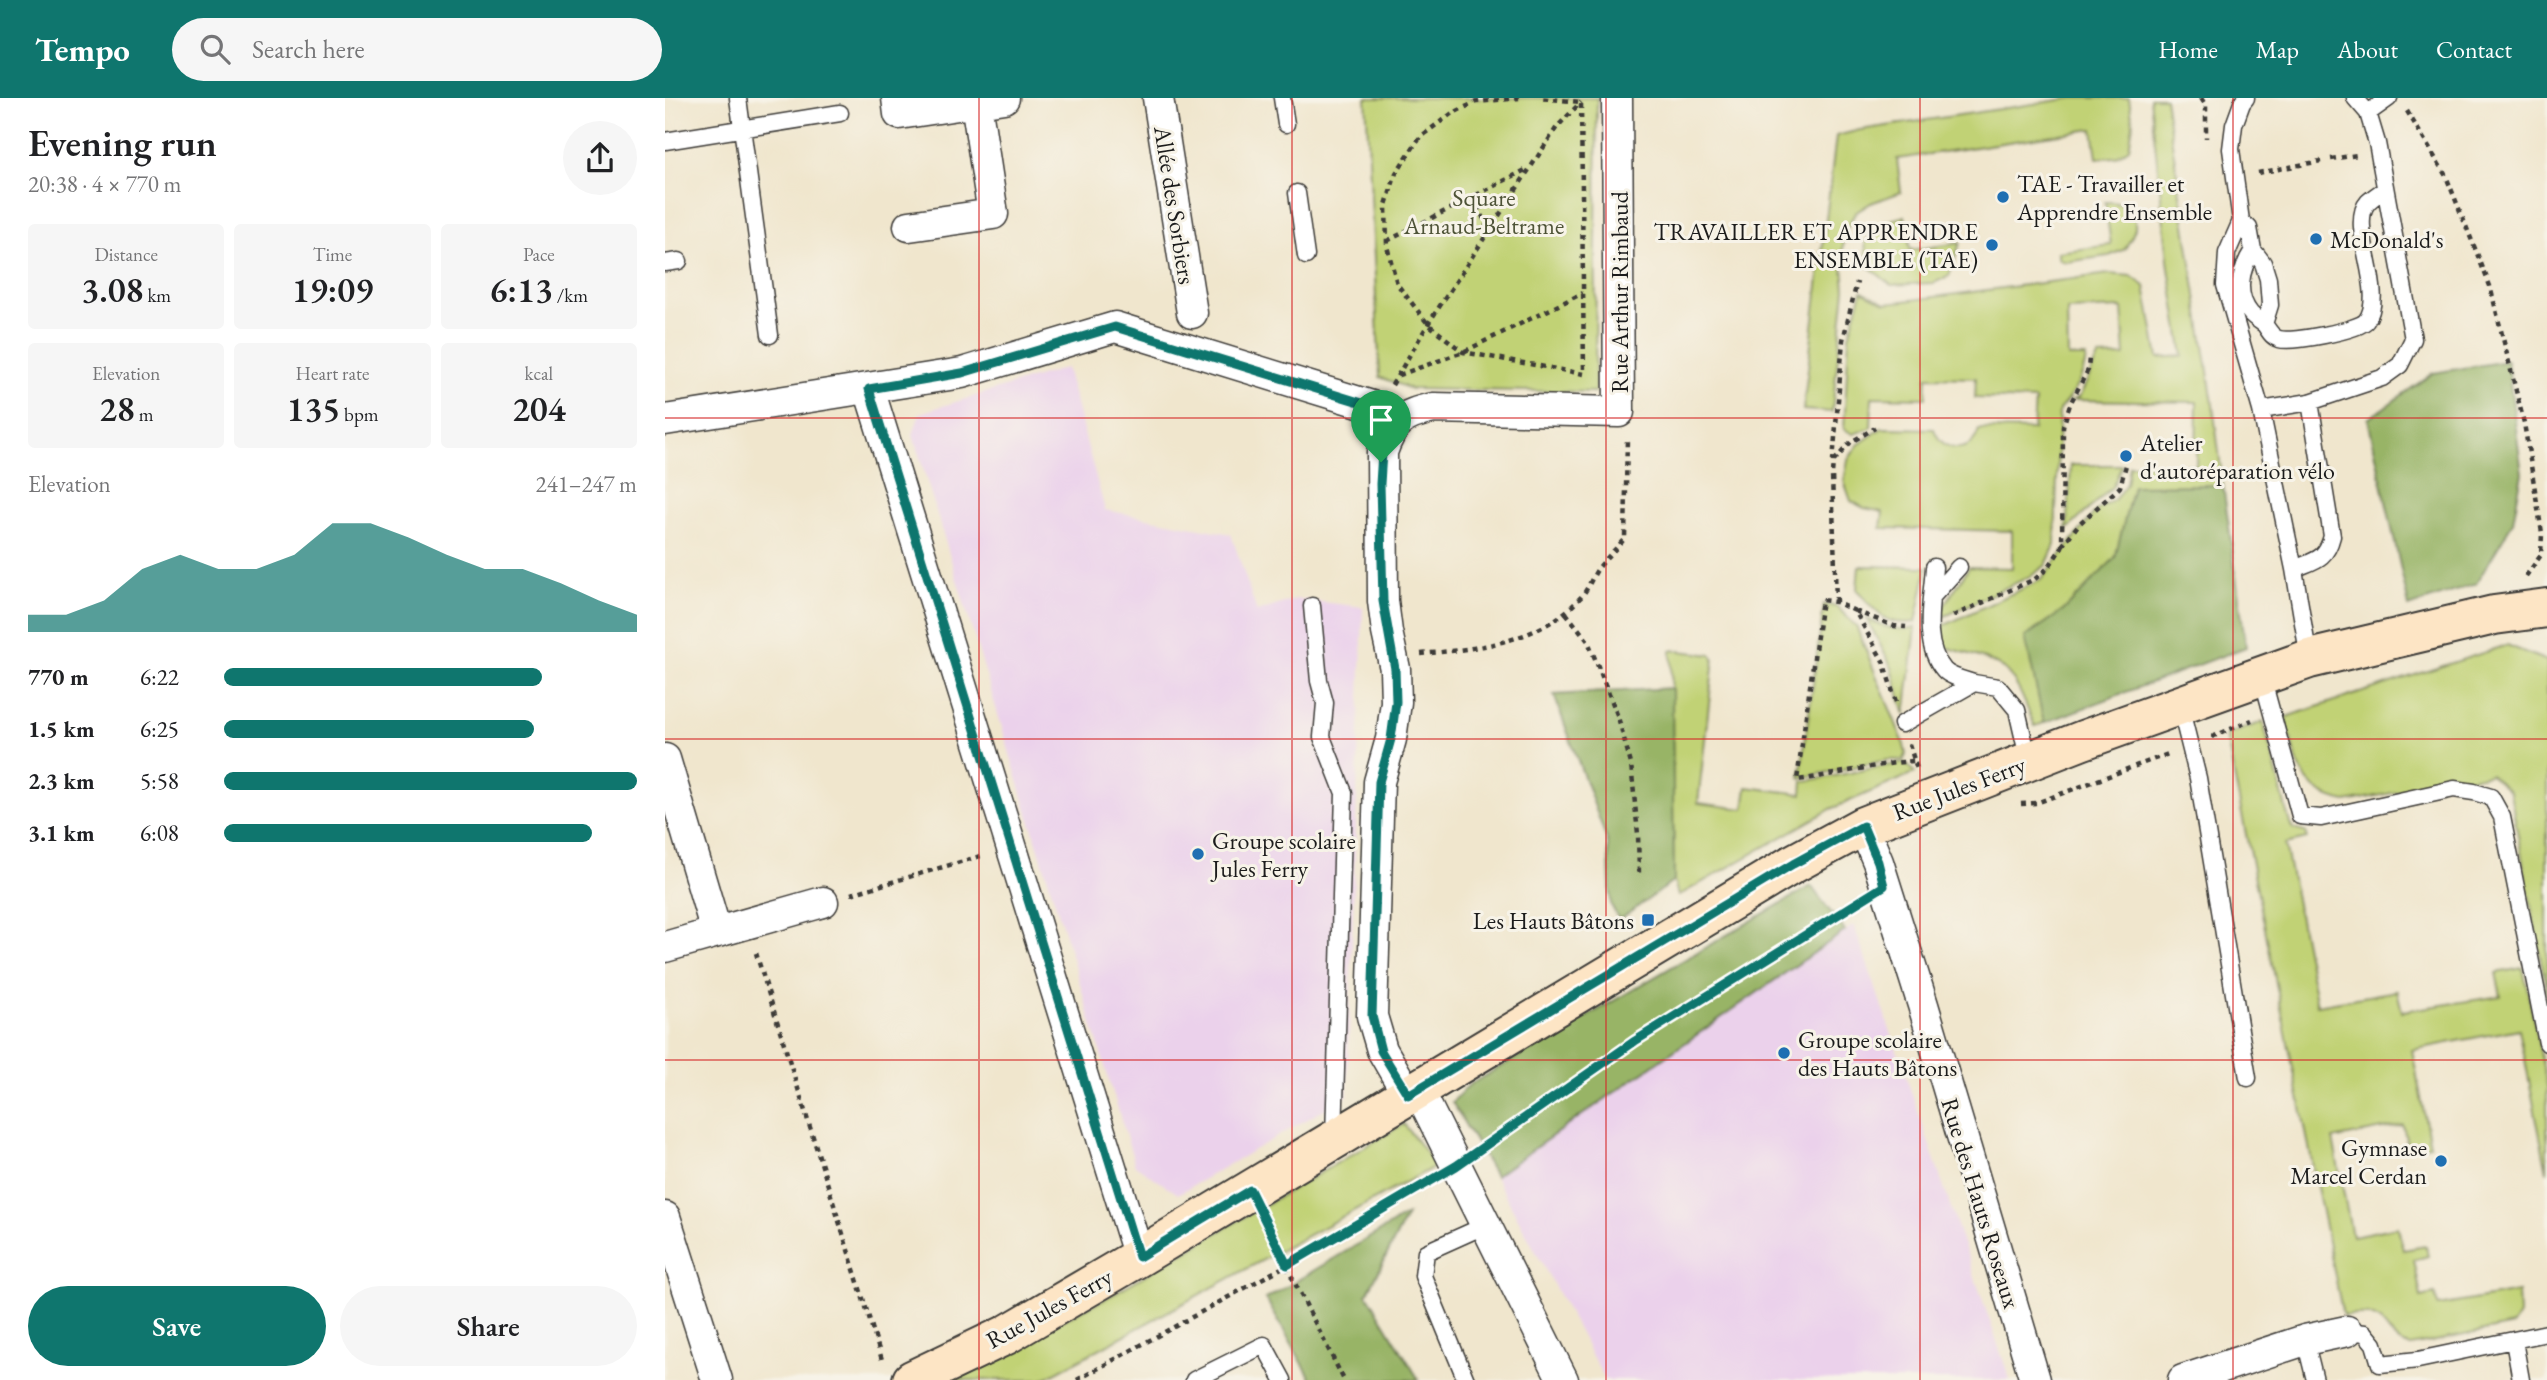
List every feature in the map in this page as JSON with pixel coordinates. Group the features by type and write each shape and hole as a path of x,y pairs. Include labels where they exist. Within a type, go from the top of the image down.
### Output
{"street":[{"name":"Allée des Sorbiers","path":"1159,98 1192,313"},
{"name":"Rue Arthur Rimbaud","path":"1390,430 1408,414 1433,408 1619,412 1617,99"},
{"path":"898,106 990,100 993,214 909,226"},
{"path":"665,420 962,373 1115,327 1372,406 1390,430 1382,452 1380,484 1383,601 1396,702 1391,739 1379,782 1372,1016 1381,1051 1413,1092 1456,1166 1563,1380"},
{"path":"869,389 1139,1257"},
{"name":"Rue Jules Ferry","path":"898,1373 1006,1335 1793,864 1863,826 2309,659 2494,615 2533,596"},
{"path":"665,759 716,931"},
{"name":"Rue des Hauts Roseaux","path":"1863,826 1878,862 1927,1018 2035,1380"},
{"path":"665,947 823,902"},
{"path":"665,1217 717,1380"},
{"path":"2183,1380 2305,1340 2347,1331"}],"lane":[{"path":"739,98 769,335"},
{"path":"1282,98 1286,124"},
{"path":"2261,410 2310,402 2382,378 2400,365 2413,339 2400,237 2385,189 2377,143 2368,113 2355,98"},
{"path":"2368,113 2389,98"},
{"path":"2242,100 2234,125 2231,149 2241,221 2227,253 2225,285 2261,410 2294,569 2309,659"},
{"path":"665,141 839,113"},
{"path":"2253,250 2245,262 2240,280 2244,302 2252,316 2264,324 2271,335 2280,339 2291,339 2361,326 2369,318 2372,286 2361,218 2366,203 2385,189"},
{"path":"1297,193 1306,256"},
{"path":"2241,221 2249,228 2253,250 2263,263 2268,279 2270,305 2264,324"},
{"path":"2294,569 2320,558 2328,551 2332,536 2310,402"},
{"path":"1934,567 1930,628 1932,651 1945,672 1974,683 1999,687 2017,710 2029,762"},
{"path":"1932,597 1959,567"},
{"path":"1312,606 1319,681 1325,703 1322,737 1344,793 1334,1139"},
{"path":"2262,677 2300,816 2321,818 2454,789 2491,797 2502,817 2547,1043"},
{"path":"1902,724 1974,683"},
{"path":"2180,706 2198,778 2248,1078"},
{"path":"1466,1380 1423,1276 1426,1252 1486,1225"},
{"path":"2347,1331 2365,1333 2374,1345 2382,1372 2418,1360 2547,1333"},
{"path":"2305,1340 2315,1380"},
{"path":"2514,1341 2521,1380"},
{"path":"1194,1380 1264,1345 1283,1380"}],"path":[{"path":"1519,98 1476,102 1451,114 1420,137 1396,173 1386,205 1387,241 1397,284 1429,324 1462,352 1584,374 1581,102"},
{"path":"1539,98 1581,102 1617,99"},
{"path":"1372,406 1399,374 1557,127 1581,102"},
{"path":"2406,109 2447,176 2490,286 2524,423 2542,533 2541,555 2533,596"},
{"path":"1387,241 1531,167"},
{"path":"1475,196 1489,233"},
{"path":"1836,602 1833,462 1843,340 1857,282"},
{"path":"1399,374 1462,352 1583,293"},
{"path":"2061,547 2063,427 2070,404 2088,370 2089,357"},
{"path":"1392,656 1497,644 1539,629 1566,613 1583,596 1598,567 1625,538 1628,425 1619,412"},
{"path":"1833,462 1851,442 1875,428"},
{"path":"1914,761 1876,764 1832,776 1797,780 1822,600 1836,602 1893,626 1916,625 1930,628 2035,579 2048,568 2079,524 2120,487 2126,465"},
{"path":"1855,611 1883,661 1918,772"},
{"path":"1566,613 1588,641 1618,717 1631,764 1639,874"},
{"path":"2200,742 2272,714"},
{"path":"823,902 1011,847"},
{"path":"1077,1380 1287,1265 1456,1166 1635,1041 1884,886"},
{"path":"746,922 898,1373"},
{"path":"1250,1190 1344,1380"}],"shaded area":[{"name":"Groupe scolaire Jules Ferry","path":"1066,368 1105,510 1231,534 1257,612 1296,599 1363,607 1347,1096 1178,1194 1135,1165 913,435 920,413"},
{"name":"Groupe scolaire des Hauts Bâtons","path":"1854,925 2010,1380 1605,1380 1495,1176"}],"green space":[{"name":"Square Arnaud-Beltrame","path":"1366,98 1597,98 1595,392 1411,389 1380,377"},
{"path":"2073,98 2129,98 2133,124 2129,148 2116,157 2097,158 2093,129 1897,159 1901,192 1871,203 1855,213 1845,232 1842,254 1845,289 1832,412 1803,410 1836,136 1860,130"},
{"path":"2150,98 2165,98 2212,397 2223,485 2133,486 2116,558 2063,611 2026,637 2044,723 2035,726 2007,672 1986,660 1945,647 1940,635 1945,625 2041,580 2096,511 2115,499 2126,484 2129,465 2196,465 2197,402 2073,400 2080,396 2098,357 2125,356 2122,308 2067,310 2068,357 2086,357 2077,385 2059,410 2055,545 2046,565 2031,576 1943,617 1941,611 1969,567 2012,568 2012,531 1881,528 1883,512 1864,508 1851,501 1844,481 1848,460 1858,445 1882,428 1934,429 1944,443 1957,448 1971,443 1979,429 2033,430 2035,400 1975,398 1976,378 1927,377 1926,398 1872,397 1871,428 1853,434 1844,429 1849,336 1862,291 1886,303 2109,274 2131,276 2145,286 2158,358 2183,356 2169,268"},
{"path":"2105,202 2127,207 2133,215 2134,230 2125,249 2109,256 2066,262 2059,260 2057,252 2111,245"},
{"path":"1905,216 1910,250 1960,243 1949,276 1934,283 1891,285 1868,266 1865,243 1879,223"},
{"path":"2507,361 2522,473 2513,522 2476,584 2409,607 2368,419 2433,373"},
{"path":"2071,465 2122,465 2113,486 2067,530"},
{"path":"2223,485 2246,647 2044,723 2025,637 2063,611 2115,558 2133,486"},
{"path":"1859,566 1927,567 1916,622 1895,622 1876,611 1857,590"},
{"path":"1824,604 1837,607 1856,626 1906,754 1904,760 1887,760 1800,778"},
{"path":"1867,619 1891,628 1916,627 1905,715 1892,668"},
{"path":"2507,645 2547,661 2547,992 2510,792 2490,774 2346,802 2330,798 2318,791 2302,771 2286,717"},
{"path":"1671,650 1712,655 1714,658 1698,803 1744,809 1747,787 1802,794 1803,781 1905,763 1915,773 1831,809 1678,896 1674,881"},
{"path":"1672,688 1674,881 1619,920 1611,905 1608,843 1554,695"},
{"path":"2263,722 2290,824 2293,829 2305,832 2307,839 2285,844 2317,1005 2397,991 2402,1011 2501,996 2496,973 2523,968 2547,1086 2547,1172 2519,1029 2412,1050 2430,1145 2408,1149 2403,1125 2333,1139 2352,1236 2398,1227 2403,1250 2426,1246 2428,1256 2414,1260 2421,1297 2435,1294 2438,1306 2518,1292 2519,1315 2513,1325 2411,1346 2398,1341 2382,1323 2371,1316 2343,1316 2226,735"},
{"path":"1811,886 1845,931 1495,1176 1452,1102 1469,1085"},
{"path":"1404,1124 1436,1166 1042,1380 943,1380 1104,1299"},
{"path":"1407,1215 1367,1294 1419,1380 1312,1380 1266,1299"}],"place":[{"name":"TAE - Travailler et Apprendre Ensemble","path":"2003,197"},
{"name":"McDonald's","path":"2316,239"},
{"name":"TRAVAILLER ET APPRENDRE ENSEMBLE (TAE)","path":"1992,245"},
{"name":"Atelier d'autoréparation vélo","path":"2126,456"},
{"name":"Groupe scolaire Jules Ferry","path":"1198,854"},
{"name":"Les Hauts Bâtons","path":"1648,920"},
{"name":"Groupe scolaire des Hauts Bâtons","path":"1784,1053"},
{"name":"Gymnase Marcel Cerdan","path":"2441,1161"}],"route":[{"path":"1115,327 1372,406 1390,430 1381,462 1383,601 1395,669 1396,702 1391,739 1379,782 1372,1016 1381,1051 1408,1095 1793,864 1863,826 1878,862 1884,886 1635,1041 1456,1166 1287,1265 1250,1190 1139,1257 869,389 962,373 1115,327"}]}
